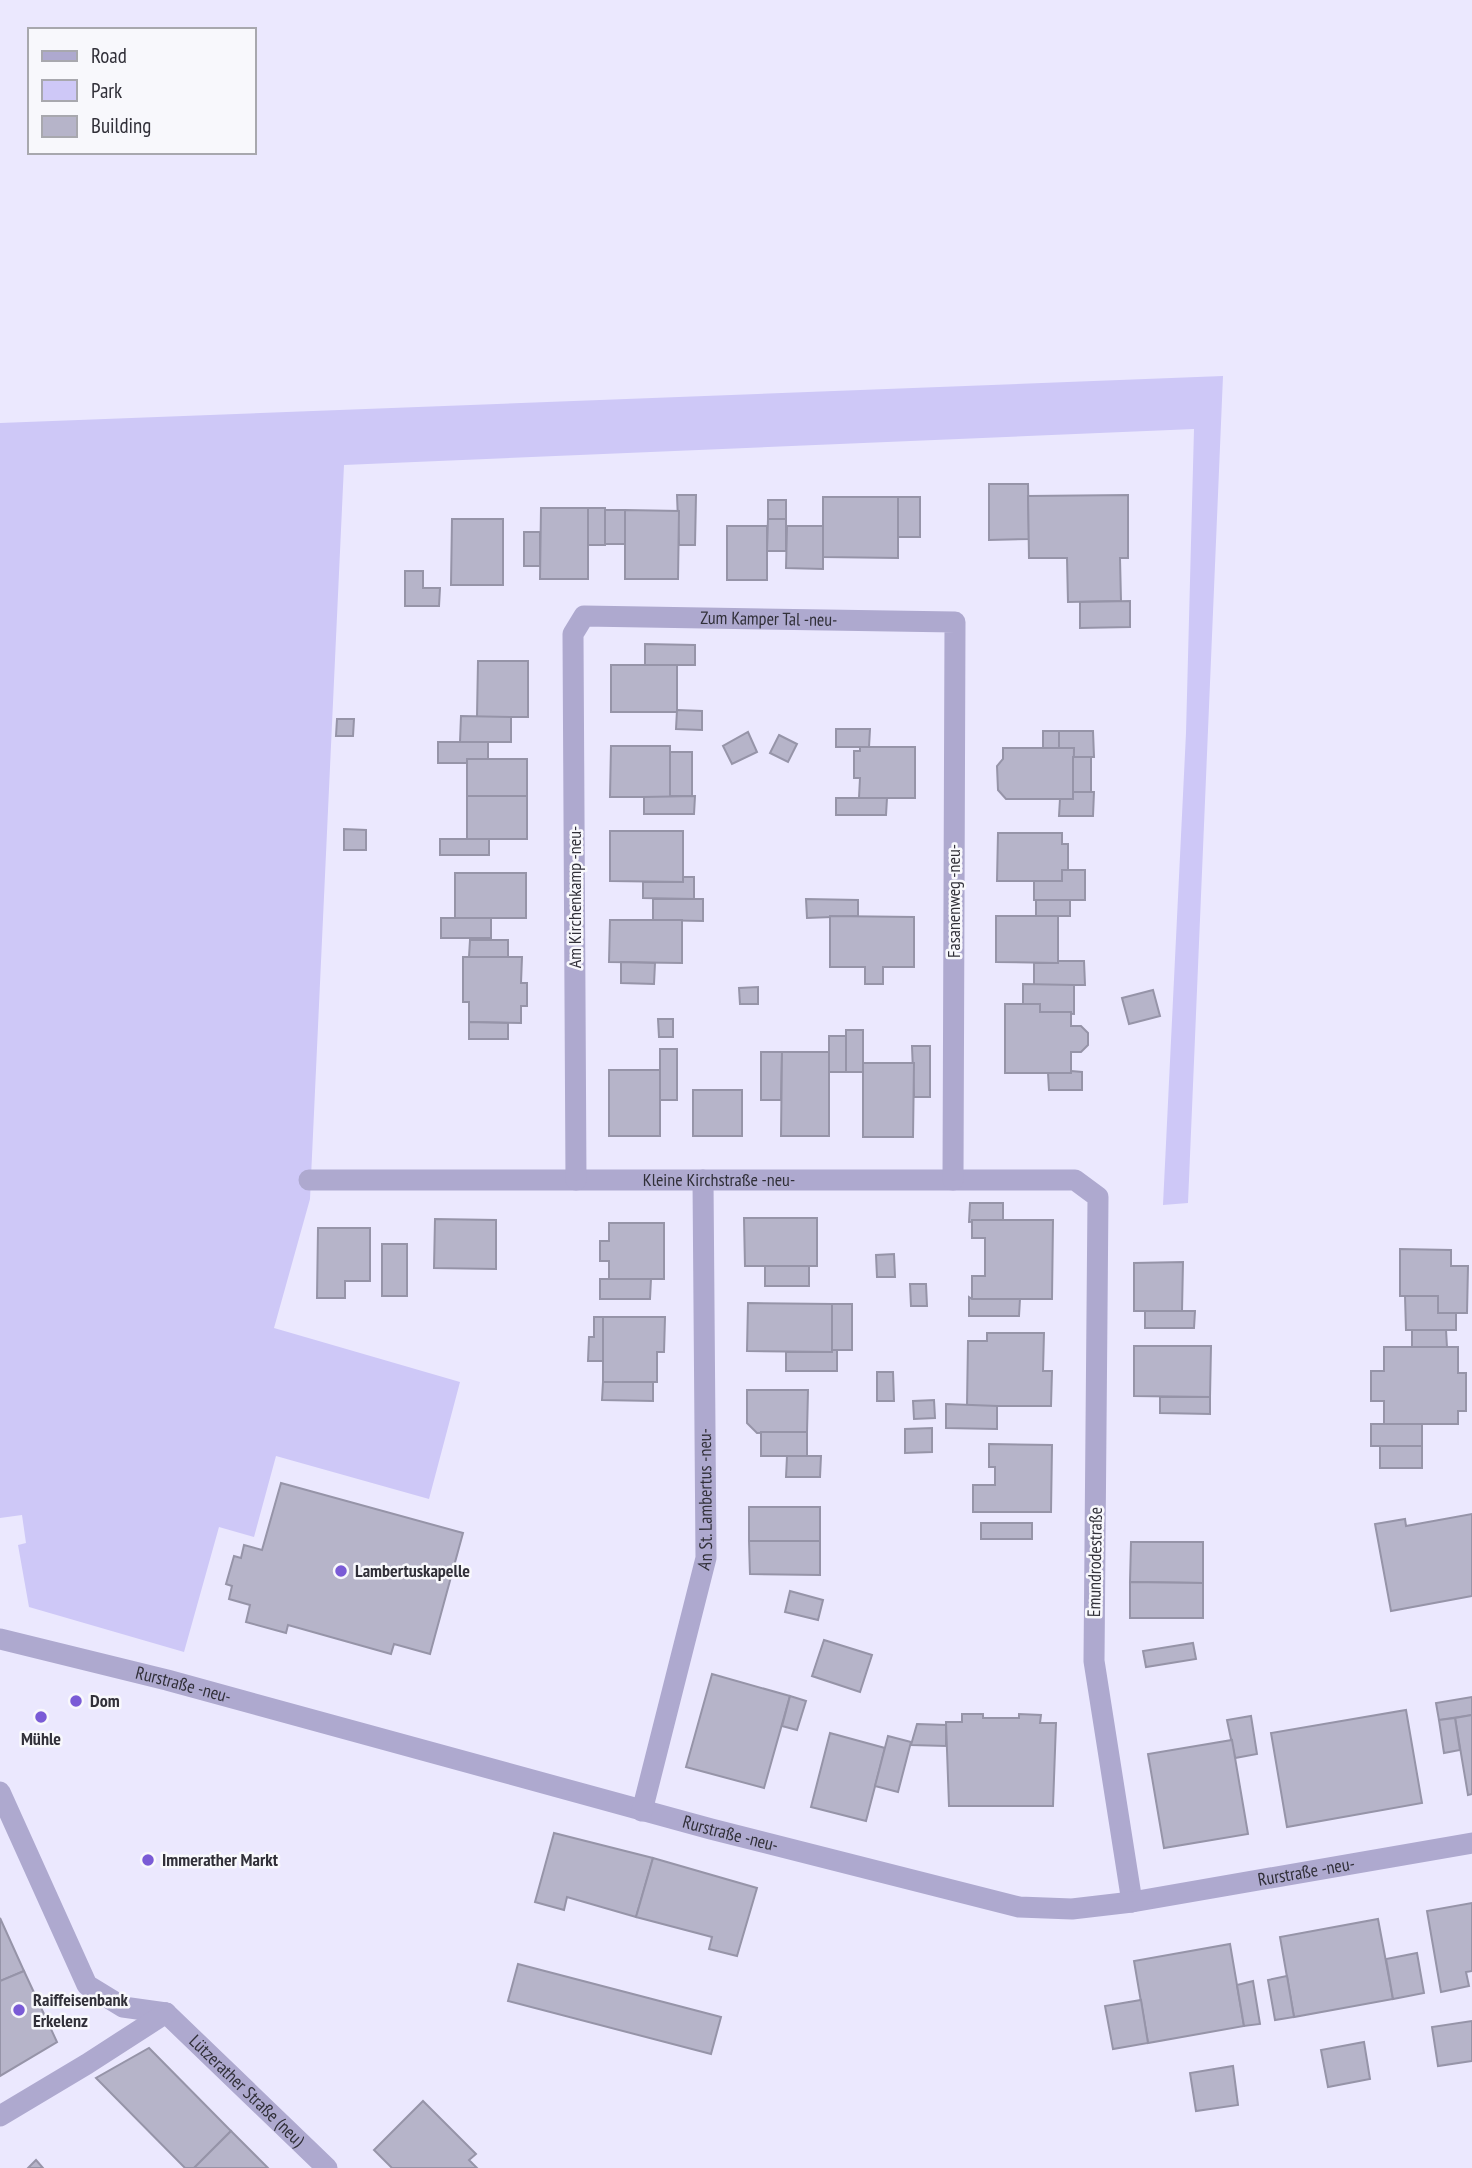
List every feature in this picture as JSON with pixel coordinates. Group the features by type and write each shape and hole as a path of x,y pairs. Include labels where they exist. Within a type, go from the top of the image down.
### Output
{"street":[{"name":"Zum Kamper Tal -neu-","path":"584,616 954,622"},
{"name":"Am Kirchenkamp -neu-","path":"576,1180 573,634 584,616"},
{"name":"Fasanenweg -neu-","path":"953,1180 954,622"},
{"name":"Kleine Kirchstraße -neu-","path":"309,1180 1075,1180 1098,1197 1099,1220"},
{"name":"An St. Lambertus -neu-","path":"642,1811 706,1558 703,1180"},
{"name":"Emundrodestraße","path":"1099,1220 1094,1661 1132,1902"},
{"name":"Rurstraße -neu-","path":"0,1639 167,1680 642,1811 1019,1907 1072,1909 1132,1902 1472,1843"},
{"path":"0,1792 87,1985 123,2007 166,2013"},
{"path":"0,2116 166,2013"},
{"name":"Lützerather Straße (neu)","path":"166,2013 327,2168"}],"green space":[{"path":"1223,376 1188,1203 1163,1205 1186,733 1194,429 344,465 310,1199 274,1328 460,1382 429,1499 276,1456 254,1537 219,1527 184,1652 29,1607 18,1545 26,1543 22,1515 0,1518 0,423"}],"building":[{"path":"989,484 1028,484 1029,539 989,540"},
{"path":"677,495 696,495 695,545 679,545"},
{"path":"1128,495 1128,558 1120,558 1121,601 1068,602 1067,558 1029,558 1028,496"},
{"path":"823,497 898,497 898,558 823,557"},
{"path":"898,497 920,497 920,537 898,537"},
{"path":"768,500 786,500 786,519 768,519"},
{"path":"541,508 588,508 588,579 540,579"},
{"path":"588,508 605,508 605,545 588,545"},
{"path":"605,510 625,510 625,544 605,544"},
{"path":"625,510 679,511 678,579 625,579"},
{"path":"452,519 503,519 503,585 451,585"},
{"path":"768,519 786,519 786,551 767,551"},
{"path":"727,526 767,526 767,580 727,580"},
{"path":"787,526 823,526 823,569 786,568"},
{"path":"524,532 540,532 540,566 524,566"},
{"path":"405,571 423,571 423,588 440,588 439,606 405,606"},
{"path":"1130,601 1130,627 1080,628 1080,602"},
{"path":"645,644 695,645 695,665 645,665"},
{"path":"478,661 528,661 528,717 477,717"},
{"path":"611,665 677,665 677,712 611,712"},
{"path":"677,710 702,711 702,730 676,729"},
{"path":"461,716 511,717 511,742 460,742"},
{"path":"337,719 354,719 353,736 336,736"},
{"path":"836,729 870,729 869,747 836,747"},
{"path":"1043,731 1059,731 1059,748 1043,748"},
{"path":"1059,731 1093,731 1094,757 1073,757 1074,748 1059,748"},
{"path":"748,732 757,752 732,764 723,746"},
{"path":"779,735 797,744 788,762 770,753"},
{"path":"438,742 488,742 488,759 467,759 467,763 438,763"},
{"path":"611,746 670,746 670,797 610,797"},
{"path":"860,747 915,747 915,798 859,798 860,778 854,778 854,751 860,751"},
{"path":"1003,748 1074,748 1073,799 1006,799 998,790 997,766 1003,759"},
{"path":"670,752 692,752 692,796 670,796"},
{"path":"1073,757 1091,757 1091,792 1073,792"},
{"path":"467,759 527,759 527,796 467,796"},
{"path":"1073,792 1094,792 1093,816 1059,816 1060,799 1073,799"},
{"path":"467,796 527,796 527,839 467,839"},
{"path":"695,796 694,814 644,814 644,797"},
{"path":"836,798 887,798 886,815 836,815"},
{"path":"344,829 366,830 366,850 344,850"},
{"path":"610,831 683,831 683,882 610,881"},
{"path":"998,833 1062,833 1062,844 1068,844 1068,870 1062,870 1062,881 997,881"},
{"path":"440,839 489,839 489,855 440,855"},
{"path":"1062,870 1085,870 1085,900 1034,900 1034,881 1062,881"},
{"path":"455,873 526,873 526,918 455,918"},
{"path":"683,877 694,877 694,899 643,898 643,882 683,882"},
{"path":"653,899 703,899 703,921 653,920"},
{"path":"806,899 858,900 858,916 807,918"},
{"path":"1036,900 1070,900 1070,916 1036,916"},
{"path":"830,916 914,917 914,967 883,967 883,984 865,984 865,967 830,967"},
{"path":"996,916 1058,916 1058,963 996,962"},
{"path":"441,918 491,918 491,938 441,938"},
{"path":"610,920 682,920 682,963 609,962"},
{"path":"470,940 508,940 508,957 469,957"},
{"path":"463,957 522,957 521,983 527,983 527,1006 521,1006 521,1023 469,1022 469,1002 463,1002"},
{"path":"1084,961 1085,985 1034,985 1034,963"},
{"path":"621,962 655,963 654,984 621,983"},
{"path":"1023,984 1074,985 1074,1014 1040,1012 1040,1004 1023,1004"},
{"path":"758,987 758,1004 740,1004 739,988"},
{"path":"1153,990 1160,1016 1129,1024 1122,998"},
{"path":"1005,1004 1040,1004 1040,1012 1071,1012 1071,1026 1081,1026 1088,1033 1088,1045 1081,1052 1071,1052 1071,1073 1005,1073"},
{"path":"658,1019 673,1019 673,1037 659,1037"},
{"path":"469,1022 508,1023 508,1039 469,1039"},
{"path":"846,1030 863,1030 863,1072 846,1072"},
{"path":"829,1036 846,1036 846,1072 829,1072"},
{"path":"912,1046 930,1046 930,1097 914,1097"},
{"path":"660,1049 677,1049 677,1100 660,1100"},
{"path":"761,1052 782,1052 781,1100 761,1100"},
{"path":"782,1052 829,1052 829,1136 781,1136"},
{"path":"863,1063 914,1063 913,1137 863,1137"},
{"path":"609,1070 660,1070 660,1136 609,1136"},
{"path":"1082,1072 1082,1090 1049,1090 1048,1073"},
{"path":"693,1090 742,1090 742,1136 693,1136"},
{"path":"970,1203 1003,1203 1003,1220 969,1222"},
{"path":"744,1218 817,1218 817,1266 745,1266"},
{"path":"435,1219 496,1220 496,1269 434,1268"},
{"path":"972,1220 1053,1220 1052,1299 972,1299 972,1276 985,1276 985,1238 972,1238"},
{"path":"609,1223 664,1223 664,1279 609,1279 609,1261 600,1261 600,1241 609,1241"},
{"path":"318,1228 370,1228 370,1281 345,1281 345,1298 317,1298"},
{"path":"382,1244 407,1244 407,1296 382,1296"},
{"path":"1400,1249 1451,1250 1451,1266 1468,1266 1467,1313 1438,1313 1438,1296 1400,1296"},
{"path":"894,1254 895,1277 877,1277 876,1255"},
{"path":"1183,1262 1182,1311 1134,1311 1134,1263"},
{"path":"765,1266 809,1266 809,1286 765,1286"},
{"path":"600,1279 651,1279 650,1299 600,1299"},
{"path":"910,1284 926,1284 927,1306 911,1306"},
{"path":"1405,1296 1438,1296 1438,1313 1456,1313 1456,1330 1406,1330"},
{"path":"969,1297 1020,1299 1019,1316 969,1316"},
{"path":"748,1303 832,1304 832,1352 747,1351"},
{"path":"832,1304 852,1304 852,1350 832,1350"},
{"path":"1145,1311 1195,1311 1194,1328 1145,1328"},
{"path":"594,1317 603,1317 603,1361 588,1361 589,1337 594,1337"},
{"path":"603,1317 665,1317 664,1352 657,1352 657,1382 603,1382"},
{"path":"1412,1330 1446,1330 1447,1347 1412,1347"},
{"path":"987,1333 1044,1333 1043,1371 1052,1371 1051,1406 967,1406 968,1341 987,1341"},
{"path":"1134,1346 1211,1346 1210,1397 1134,1396"},
{"path":"1384,1347 1458,1347 1458,1373 1466,1373 1466,1411 1458,1411 1458,1424 1384,1424 1384,1401 1371,1401 1371,1371 1384,1371"},
{"path":"837,1350 837,1371 786,1371 786,1352"},
{"path":"877,1372 893,1372 894,1401 877,1401"},
{"path":"603,1382 653,1382 653,1401 602,1400"},
{"path":"747,1390 808,1390 807,1432 757,1433 747,1423"},
{"path":"1160,1397 1210,1397 1210,1414 1160,1413"},
{"path":"934,1400 935,1418 914,1419 913,1401"},
{"path":"946,1404 997,1406 997,1429 946,1428"},
{"path":"1371,1424 1422,1424 1422,1446 1371,1446"},
{"path":"932,1428 932,1452 905,1453 905,1429"},
{"path":"761,1432 807,1432 807,1456 761,1456"},
{"path":"989,1444 1052,1445 1051,1512 973,1512 973,1485 995,1485 995,1467 989,1467"},
{"path":"1380,1446 1422,1446 1422,1468 1380,1468"},
{"path":"787,1456 821,1456 820,1477 786,1477"},
{"name":"Lambertuskapelle","path":"281,1483 463,1533 430,1654 394,1644 391,1654 288,1625 286,1633 246,1622 250,1605 229,1599 232,1586 226,1584 234,1556 241,1558 244,1545 262,1550"},
{"path":"749,1507 820,1507 820,1541 749,1541"},
{"path":"1472,1514 1472,1596 1391,1611 1375,1524 1405,1519 1406,1526"},
{"path":"981,1523 1032,1523 1032,1539 981,1539"},
{"path":"749,1541 820,1541 820,1575 750,1574"},
{"path":"1131,1542 1203,1542 1203,1583 1130,1582"},
{"path":"1130,1582 1203,1583 1203,1618 1130,1618"},
{"path":"790,1591 823,1600 818,1620 785,1612"},
{"path":"824,1640 872,1655 860,1692 812,1676"},
{"path":"1193,1643 1196,1659 1146,1667 1143,1651"},
{"path":"712,1674 790,1696 764,1788 686,1767"},
{"path":"790,1696 806,1701 797,1730 782,1726"},
{"path":"1472,1697 1472,1715 1439,1720 1436,1703"},
{"path":"1406,1710 1422,1803 1287,1827 1271,1733"},
{"path":"962,1714 983,1714 983,1718 1019,1718 1019,1714 1041,1715 1040,1723 1056,1723 1053,1806 949,1806 946,1722 962,1722"},
{"path":"1472,1715 1472,1794 1468,1795 1455,1718"},
{"path":"1251,1716 1257,1754 1235,1758 1227,1720"},
{"path":"1455,1718 1460,1750 1444,1753 1439,1720"},
{"path":"917,1724 946,1725 946,1746 911,1745"},
{"path":"830,1733 885,1748 866,1821 811,1807"},
{"path":"888,1736 911,1742 898,1792 875,1786"},
{"path":"1232,1740 1248,1834 1164,1848 1148,1754"},
{"path":"554,1833 653,1858 636,1917 567,1897 564,1910 535,1902"},
{"path":"653,1858 757,1888 737,1956 709,1949 712,1937 636,1917"},
{"path":"1472,1903 1472,1971 1466,1972 1469,1986 1441,1992 1427,1911"},
{"path":"0,1918 24,1971 0,1981"},
{"path":"1378,1919 1393,1999 1294,2017 1280,1937"},
{"path":"1230,1944 1244,2026 1148,2043 1134,1961"},
{"path":"1417,1953 1424,1993 1393,1999 1386,1959"},
{"path":"518,1964 721,2017 711,2054 508,2001"},
{"path":"24,1971 57,2042 0,2076 0,1981"},
{"path":"1287,1976 1294,2017 1275,2020 1268,1980"},
{"path":"1253,1981 1260,2024 1244,2026 1237,1985"},
{"path":"1141,2000 1148,2043 1113,2049 1105,2006"},
{"path":"1472,2021 1472,2061 1438,2066 1432,2027"},
{"path":"1364,2042 1370,2079 1328,2087 1321,2050"},
{"path":"149,2048 231,2131 194,2168 185,2168 96,2078"},
{"path":"1233,2066 1238,2105 1196,2111 1190,2073"},
{"path":"423,2101 476,2154 469,2160 477,2168 392,2168 374,2150"},
{"path":"231,2131 268,2168 194,2168"},
{"path":"36,2160 43,2168 28,2168"}],"place":[{"name":"Lambertuskapelle","path":"341,1571"},
{"name":"Dom","path":"76,1701"},
{"name":"Mühle","path":"41,1717"},
{"name":"Immerather Markt","path":"148,1860"},
{"name":"Raiffeisenbank Erkelenz","path":"19,2010"}]}
